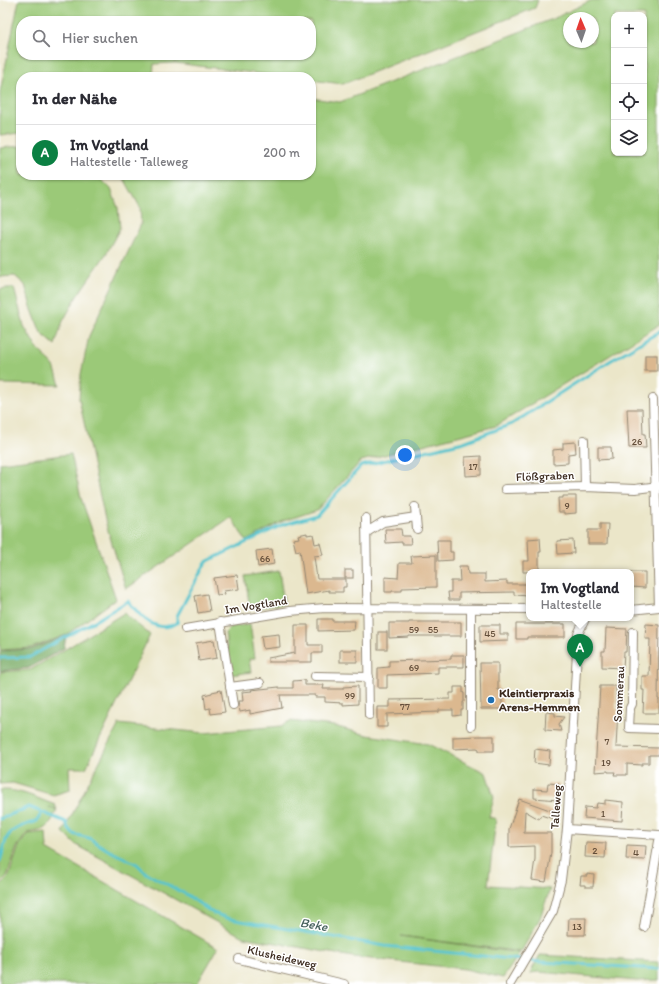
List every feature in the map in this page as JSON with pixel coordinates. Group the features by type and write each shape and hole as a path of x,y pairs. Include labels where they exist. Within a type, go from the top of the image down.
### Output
{"street":[{"path":"634,610 659,607 657,486 653,398"},
{"name":"Flößgraben","path":"584,440 585,487"},
{"name":"Flößgraben","path":"505,489 585,487 635,489 657,486"},
{"path":"415,507 416,528"},
{"path":"367,532 383,522 416,517"},
{"path":"366,518 369,715"},
{"name":"Im Vogtland","path":"186,629 290,611 325,608 526,609"},
{"path":"471,609 471,726"},
{"name":"Talleweg","path":"510,984 553,911 561,880 567,829 578,634 584,621"},
{"name":"Im Vogtland","path":"220,622 233,705"},
{"name":"Sommerau","path":"633,632 632,704 630,708 629,728 659,729"},
{"path":"315,676 369,676"},
{"path":"230,688 260,683"},
{"path":"567,829 659,835"},
{"path":"644,927 659,841"},
{"name":"Klusheideweg","path":"239,959 344,984"}],"green space":[{"path":"19,0 538,0 535,8 343,84 316,81 316,72 246,72 175,63 154,64 153,72 16,72 16,133 0,135 0,92"},
{"path":"592,0 659,0 659,325 496,426 361,461 317,510 283,521 246,541 231,517 126,589 106,524 79,399 81,374 89,336 141,224 140,207 125,180 316,180 316,99 340,102 563,14 563,48 599,48 599,12 567,12"},
{"path":"16,146 16,180 102,180 111,189 118,208 120,228 106,254 77,296 63,321 55,345 41,333 31,307 25,285 15,276 0,277 0,148"},
{"path":"14,288 24,326 36,347 54,366 60,385 0,384 0,289"},
{"path":"71,454 81,498 116,599 66,635 31,648 0,650 0,463"},
{"path":"279,571 284,604 250,609 245,576"},
{"path":"124,613 150,635 86,768 69,768 70,790 53,795 13,783 0,784 0,672 30,670"},
{"path":"250,624 255,658 249,659 251,672 231,675 225,633 231,627"},
{"path":"66,636 64,648 29,668 0,671 0,651 32,649"},
{"path":"290,721 334,726 367,735 428,744 486,773 494,797 489,817 496,819 488,885 550,889 540,918 521,952 401,936 520,953 503,978 465,969 353,957 243,937 75,844 63,832 119,724 204,733 281,726"},
{"path":"0,790 28,794 55,805 57,809 49,807 57,810 46,828 40,831 27,833 17,847 7,876 0,883"},
{"path":"46,832 47,849 218,948 197,984 0,984 0,886 9,876 19,846 28,834"},
{"path":"540,955 659,962 659,980 637,981 539,972 530,973"}],"building":[{"path":"645,355 657,355 657,371 645,371"},
{"path":"627,409 642,409 643,434 645,434 646,448 629,448"},
{"path":"575,442 576,453 568,454 568,463 553,464 553,450 563,449 563,443"},
{"path":"598,447 611,447 612,459 598,460"},
{"path":"481,456 481,475 466,476 465,457"},
{"path":"563,496 576,496 576,513 564,514 564,512 559,512 558,498 563,498"},
{"path":"600,524 608,524 607,544 588,544 588,530 600,530"},
{"path":"385,529 401,529 402,536 410,536 411,544 402,544 402,542 386,543"},
{"path":"307,533 307,535 313,534 315,544 320,543 323,555 314,556 317,579 346,579 346,587 343,587 343,592 329,592 329,590 306,594 300,550 296,551 293,539 299,538 298,535"},
{"path":"540,538 541,552 539,552 539,569 526,569 526,572 523,572 523,561 529,561 528,539"},
{"path":"437,540 450,540 450,552 453,552 453,560 438,561"},
{"path":"573,540 574,553 558,554 557,541"},
{"path":"272,549 274,564 258,567 256,551"},
{"path":"436,555 436,587 402,588 402,591 385,592 385,577 398,578 399,563 412,563 411,556"},
{"path":"459,566 467,566 468,574 485,574 485,582 507,581 507,584 526,584 526,596 514,595 514,592 459,593 459,600 449,600 448,592 451,592 451,581 460,581"},
{"path":"345,570 353,570 353,578 345,578"},
{"path":"634,572 645,572 645,588 634,587"},
{"path":"237,575 239,589 224,591 225,594 217,595 214,578"},
{"path":"207,594 210,611 198,613 195,596"},
{"path":"318,619 332,619 332,621 355,621 354,630 318,631"},
{"path":"461,622 461,636 409,636 389,638 389,623"},
{"path":"516,624 565,624 565,637 527,637 527,639 516,639"},
{"path":"646,624 659,625 659,713 643,713 644,690 642,690 642,676 649,676 650,639 645,639"},
{"path":"295,625 308,625 308,645 322,645 322,653 312,653 312,662 268,662 268,658 295,653"},
{"path":"480,625 500,625 500,634 508,634 508,641 480,642"},
{"path":"606,628 627,629 626,652 624,652 623,668 602,667 602,651 605,651"},
{"path":"378,632 387,632 387,649 378,649"},
{"path":"279,634 280,647 263,649 261,636"},
{"path":"214,640 217,658 199,661 196,643"},
{"path":"340,650 357,650 357,662 340,662"},
{"path":"451,655 464,655 464,667 438,667 438,673 387,675 387,688 378,688 378,668 389,667 389,661 451,659"},
{"path":"480,663 498,663 498,690 502,690 502,709 481,709"},
{"path":"305,680 305,685 324,685 323,689 343,689 343,687 358,686 358,704 343,705 343,703 325,702 325,697 315,697 315,695 280,695 282,708 250,714 250,710 240,712 238,701 243,701 242,692 279,687 293,688 293,681"},
{"path":"600,686 616,686 616,709 618,709 616,747 659,748 659,755 649,755 649,763 642,763 642,765 627,764 627,775 614,775 615,772 608,771 595,772"},
{"path":"454,687 463,687 464,702 461,715 453,716 453,710 387,714 387,727 377,727 377,707 390,707 390,700 450,699 450,693 454,693"},
{"path":"221,690 225,712 211,714 210,708 206,709 204,695"},
{"path":"546,712 555,713 555,716 564,717 559,724 561,731 545,730"},
{"path":"494,736 494,751 479,751 477,748 453,749 453,737"},
{"path":"535,749 550,751 549,765 534,763"},
{"path":"548,783 559,784 558,800 534,798 534,789 547,790"},
{"path":"519,799 558,813 556,820 541,815 539,819 525,811 524,833 551,833 551,853 546,882 532,880 535,846 509,847 509,829"},
{"path":"605,800 623,802 622,821 584,818 585,807 596,808 597,803 605,804"},
{"path":"586,842 606,843 605,858 585,857"},
{"path":"627,845 646,846 645,860 626,859"},
{"path":"587,874 594,875 593,887 585,887 585,885 580,885 581,876 587,876"},
{"path":"569,918 586,918 585,935 568,935"}],"waterway":[{"path":"0,658 30,657 128,601 144,618 156,625 163,627 177,623 177,616 206,562 282,525 317,515 361,466 464,442 512,424 610,361 659,332"},
{"name":"Beke","path":"0,819 29,807 66,822 68,828 73,834 89,838 108,850 137,864 146,873 187,895 213,913 230,919 385,946 541,962 659,969"},
{"path":"0,861 5,841 8,836 14,830 37,821 42,812"}],"place":[{"name":"Im Vogtland","path":"580,667"},
{"name":"Kleintierpraxis Arens-Hemmen","path":"491,700"}]}
